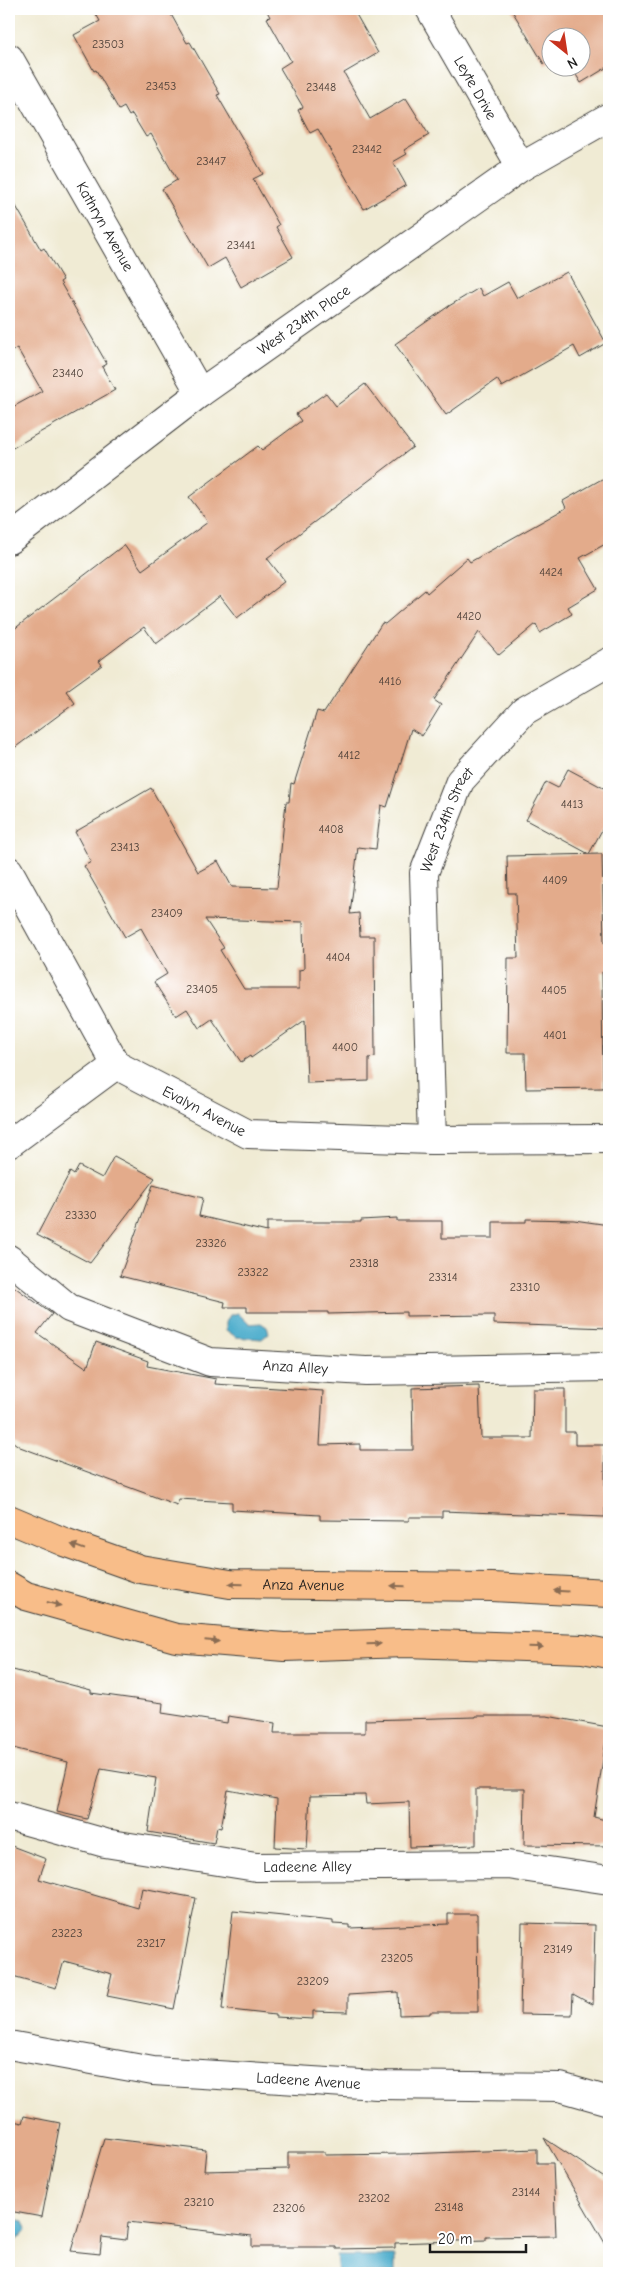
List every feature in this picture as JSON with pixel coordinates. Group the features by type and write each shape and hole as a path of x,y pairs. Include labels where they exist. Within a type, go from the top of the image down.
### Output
{"main road":[{"name":"Anza Avenue","path":"9,1519 64,1542 140,1569 230,1584 492,1587 609,1593"},
{"path":"9,1586 26,1596 176,1638 284,1647 406,1643 583,1648 609,1654"}],"street":[{"name":"Leyte Drive","path":"430,9 521,167"},
{"name":"Kathryn Avenue","path":"9,58 200,393"},
{"name":"West 234th Place","path":"9,540 200,393 521,167 609,117"},
{"name":"West 234th Street","path":"432,1140 424,873 460,781 524,711 609,662"},
{"path":"9,872 116,1064 9,1144"},
{"name":"Evalyn Avenue","path":"116,1064 248,1134 432,1140 609,1139"},
{"name":"Anza Alley","path":"9,1258 69,1308 210,1362 366,1371 609,1367"},
{"name":"Ladeene Alley","path":"9,1816 105,1843 256,1867 508,1865 609,1880"},
{"name":"Ladeene Avenue","path":"9,2045 153,2071 377,2085 560,2087 609,2101"}],"water":[{"path":"238,1313 249,1324 261,1323 267,1327 269,1333 262,1339 236,1337 226,1330 226,1322 230,1315"},
{"path":"9,2218 24,2221 27,2229 17,2240 9,2244"},
{"path":"336,2256 395,2256 395,2273 338,2273"}],"building":[{"path":"93,9 168,9 187,43 190,42 220,94 217,95 263,174 253,179 279,225 276,227 293,257 241,287 225,258 208,268 162,189 177,180 151,134 146,137 132,114 129,116 124,107 119,110 74,35 100,21"},
{"path":"266,9 353,9 378,53 344,73 370,119 406,98 429,135 404,150 407,154 393,162 406,185 364,209 318,129 310,133 298,110 303,107 280,68 291,61 267,18 270,17"},
{"path":"511,9 609,9 609,66 590,78 590,28 540,28 540,57"},
{"path":"578,78 589,78 581,83"},
{"path":"9,194 41,250 44,248 63,280 60,282 107,364 102,367 115,390 9,450 9,409 42,391 17,348 9,353"},
{"path":"567,272 606,343 580,358 574,346 502,387 497,379 446,415 395,344 449,306 479,288 483,296 508,282 517,298"},
{"path":"365,384 413,447 267,558 285,581 237,618 220,596 156,644 144,627 99,661 102,665 66,691 75,703 9,752 9,633 124,545 142,570 208,522 189,497 258,446 262,450 301,421 296,414 326,393 336,406"},
{"path":"609,475 609,542 580,558 598,589 568,607 572,614 540,633 536,624 499,655 479,632 434,700 441,705 422,736 411,729 387,807 381,805 376,849 358,847 350,914 359,913 360,936 374,936 375,1057 369,1058 369,1081 307,1083 305,1020 251,1058 250,1056 241,1062 212,1019 199,1028 187,1009 176,1016 154,982 167,974 141,928 125,937 84,866 91,862 75,832 151,788 198,872 218,861 232,887 277,888 286,802 289,802 291,783 294,784 317,711 324,713 382,623 385,624 425,590 427,593 467,558 470,562 566,508 563,501","holes":["205,919 303,922 304,969 299,970 299,989 244,989 220,950 224,948"]},
{"path":"568,769 609,791 609,817 589,854 526,820 546,782 558,788"},
{"path":"602,854 604,943 609,943 609,972 602,972 603,1088 526,1089 525,1053 507,1053 508,958 518,958 516,893 508,893 507,856"},
{"path":"114,1156 155,1178 90,1263 37,1235 70,1172 74,1175 79,1166 102,1178"},
{"path":"153,1185 203,1198 199,1216 267,1232 267,1222 361,1222 361,1220 397,1218 397,1221 442,1221 442,1238 493,1238 493,1222 526,1222 526,1219 574,1220 609,1225 609,1328 494,1324 494,1315 406,1316 406,1312 328,1314 328,1312 247,1312 247,1307 224,1307 225,1302 120,1276"},
{"path":"9,1283 52,1314 37,1333 87,1368 96,1342 148,1361 147,1366 216,1379 215,1384 323,1391 320,1445 360,1444 360,1450 413,1450 412,1388 479,1386 481,1438 532,1438 533,1389 565,1389 565,1432 575,1432 575,1445 605,1445 605,1517 442,1511 442,1517 409,1517 409,1521 320,1520 320,1515 232,1510 232,1502 179,1499 177,1505 20,1447 9,1439"},
{"path":"9,1669 91,1690 91,1693 163,1703 162,1713 227,1723 228,1716 275,1723 274,1733 365,1733 365,1720 476,1716 547,1716 608,1727 594,1817 609,1821 609,1846 524,1845 525,1789 476,1789 476,1845 410,1847 409,1802 366,1804 365,1795 310,1796 307,1849 275,1847 277,1799 228,1790 221,1828 217,1827 214,1843 148,1832 156,1778 101,1769 87,1819 57,1812 68,1762 9,1747"},
{"path":"9,1845 46,1859 39,1879 138,1908 142,1888 196,1898 174,2009 107,1996 112,1974 64,1961 56,1988 9,1975"},
{"path":"233,1911 333,1921 333,1924 350,1925 350,1928 448,1924 448,1914 477,1914 478,2012 430,2012 430,2014 399,2015 398,1992 348,1995 348,2012 313,2011 313,2019 275,2017 275,2015 222,2009"},
{"path":"522,1923 595,1925 593,2005 573,1994 572,2015 520,2014"},
{"path":"24,2116 60,2123 42,2217 9,2211 9,2120 22,2123"},
{"path":"104,2138 206,2150 204,2171 288,2169 288,2152 325,2152 325,2155 537,2149 537,2163 553,2163 556,2236 486,2237 486,2240 395,2243 395,2248 252,2247 252,2236 128,2222 126,2240 102,2237 100,2254 71,2251"},
{"path":"544,2138 609,2181 609,2250"}]}
